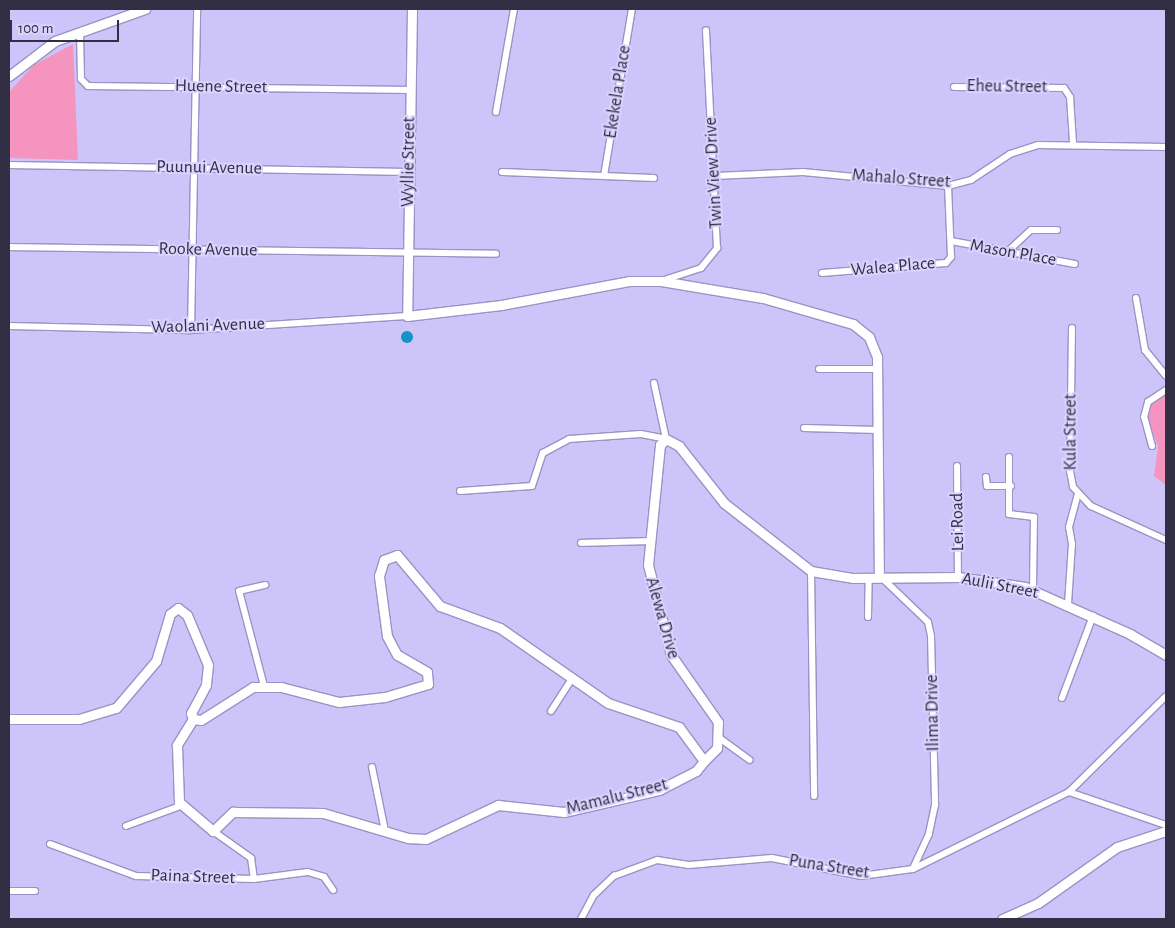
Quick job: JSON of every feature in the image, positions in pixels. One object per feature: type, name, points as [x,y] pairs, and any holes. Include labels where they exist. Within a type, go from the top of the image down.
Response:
[{"type":"street","points":[[9,76],[37,51],[80,32],[145,9]]},
{"type":"street","points":[[191,330],[197,9]]},
{"type":"street","name":"Wyllie Street","points":[[407,316],[412,9]]},
{"type":"street","points":[[496,112],[514,9]]},
{"type":"street","name":"Ekekela Place","points":[[604,176],[632,9]]},
{"type":"street","name":"Twin View Drive","points":[[661,281],[701,268],[714,256],[715,176],[706,30]]},
{"type":"street","name":"Huene Street","points":[[80,32],[81,79],[88,86],[411,90]]},
{"type":"street","name":"Eheu Street","points":[[954,87],[1064,88],[1070,97],[1073,142]]},
{"type":"street","name":"Mahalo Street","points":[[715,176],[803,172],[948,186],[971,180],[1010,154],[1038,144],[1073,142],[1166,147]]},
{"type":"street","name":"Puunui Avenue","points":[[9,165],[409,172]]},
{"type":"street","points":[[502,172],[654,178]]},
{"type":"street","name":"Walea Place","points":[[822,273],[936,265],[951,257],[948,186]]},
{"type":"street","points":[[1005,254],[1030,230],[1057,230]]},
{"type":"street","name":"Mason Place","points":[[951,241],[1005,254],[1075,264]]},
{"type":"street","name":"Rooke Avenue","points":[[9,247],[496,254]]},
{"type":"street","points":[[407,316],[501,305],[629,281],[661,281],[763,298],[853,324],[875,346],[878,369],[879,575],[869,578],[811,571],[724,504],[680,446],[666,439],[641,434],[568,439],[544,453],[532,486],[460,491]]},
{"type":"street","points":[[1136,298],[1145,350],[1166,376]]},
{"type":"street","name":"Waolani Avenue","points":[[9,326],[191,330],[407,316]]},
{"type":"street","name":"Kula Street","points":[[1072,328],[1070,471],[1078,494],[1091,506],[1166,540]]},
{"type":"street","points":[[819,369],[878,369]]},
{"type":"street","points":[[654,383],[666,439]]},
{"type":"street","points":[[1152,446],[1144,417],[1148,402],[1166,390]]},
{"type":"street","points":[[804,428],[878,430]]},
{"type":"street","name":"Alewa Drive","points":[[666,439],[660,445],[649,541],[650,584],[671,655],[713,711],[718,737]]},
{"type":"street","points":[[1009,457],[1009,514],[1034,517],[1033,589]]},
{"type":"street","name":"Lei Road","points":[[957,466],[958,577]]},
{"type":"street","points":[[986,477],[986,486],[1010,486]]},
{"type":"street","points":[[1068,604],[1072,544],[1069,527],[1078,494]]},
{"type":"street","points":[[581,543],[649,541]]},
{"type":"street","points":[[193,719],[201,720],[244,690],[264,686],[339,702],[385,697],[428,684],[427,672],[398,655],[387,636],[378,576],[384,560],[397,555],[440,606],[500,628],[608,703],[679,727],[704,761],[714,755],[718,737],[750,760]]},
{"type":"street","points":[[811,571],[814,796]]},
{"type":"street","name":"Aulii Street","points":[[879,575],[958,577],[1033,589],[1093,616],[1166,655]]},
{"type":"street","name":"Ilima Drive","points":[[879,575],[928,622],[932,636],[935,806],[929,834],[913,869]]},
{"type":"street","points":[[868,617],[869,578]]},
{"type":"street","points":[[264,686],[239,591],[265,585]]},
{"type":"street","points":[[9,719],[79,720],[116,708],[156,661],[170,614],[178,608],[187,615],[208,665],[206,685],[191,713],[193,719]]},
{"type":"street","points":[[1062,698],[1093,616]]},
{"type":"street","points":[[551,711],[572,679]]},
{"type":"street","name":"Puna Street","points":[[581,919],[594,895],[614,876],[657,860],[689,865],[772,858],[861,876],[913,869],[1069,792],[1166,696]]},
{"type":"street","points":[[180,806],[177,745],[193,719]]},
{"type":"street","name":"Mamalu Street","points":[[213,831],[234,812],[285,812],[331,814],[414,839],[432,838],[477,812],[505,805],[557,812],[578,810],[668,787],[696,771],[704,761]]},
{"type":"street","points":[[372,767],[385,831]]},
{"type":"street","points":[[1069,792],[1166,825]]},
{"type":"street","points":[[126,826],[180,806]]},
{"type":"street","points":[[180,806],[251,858],[254,879]]},
{"type":"street","points":[[1002,919],[1038,904],[1117,847],[1166,831]]},
{"type":"street","name":"Paina Street","points":[[50,844],[136,876],[254,879],[308,872],[324,877],[334,890]]},
{"type":"street","points":[[9,891],[35,891]]},
{"type":"shaded area","points":[[73,44],[78,160],[9,158],[9,92],[34,65]]},
{"type":"shaded area","points":[[1166,393],[1166,485],[1154,476],[1158,447],[1146,413],[1154,397]]},
{"type":"water","points":[[405,331],[409,331],[413,337],[409,343],[405,343],[401,339],[401,335]]}]
